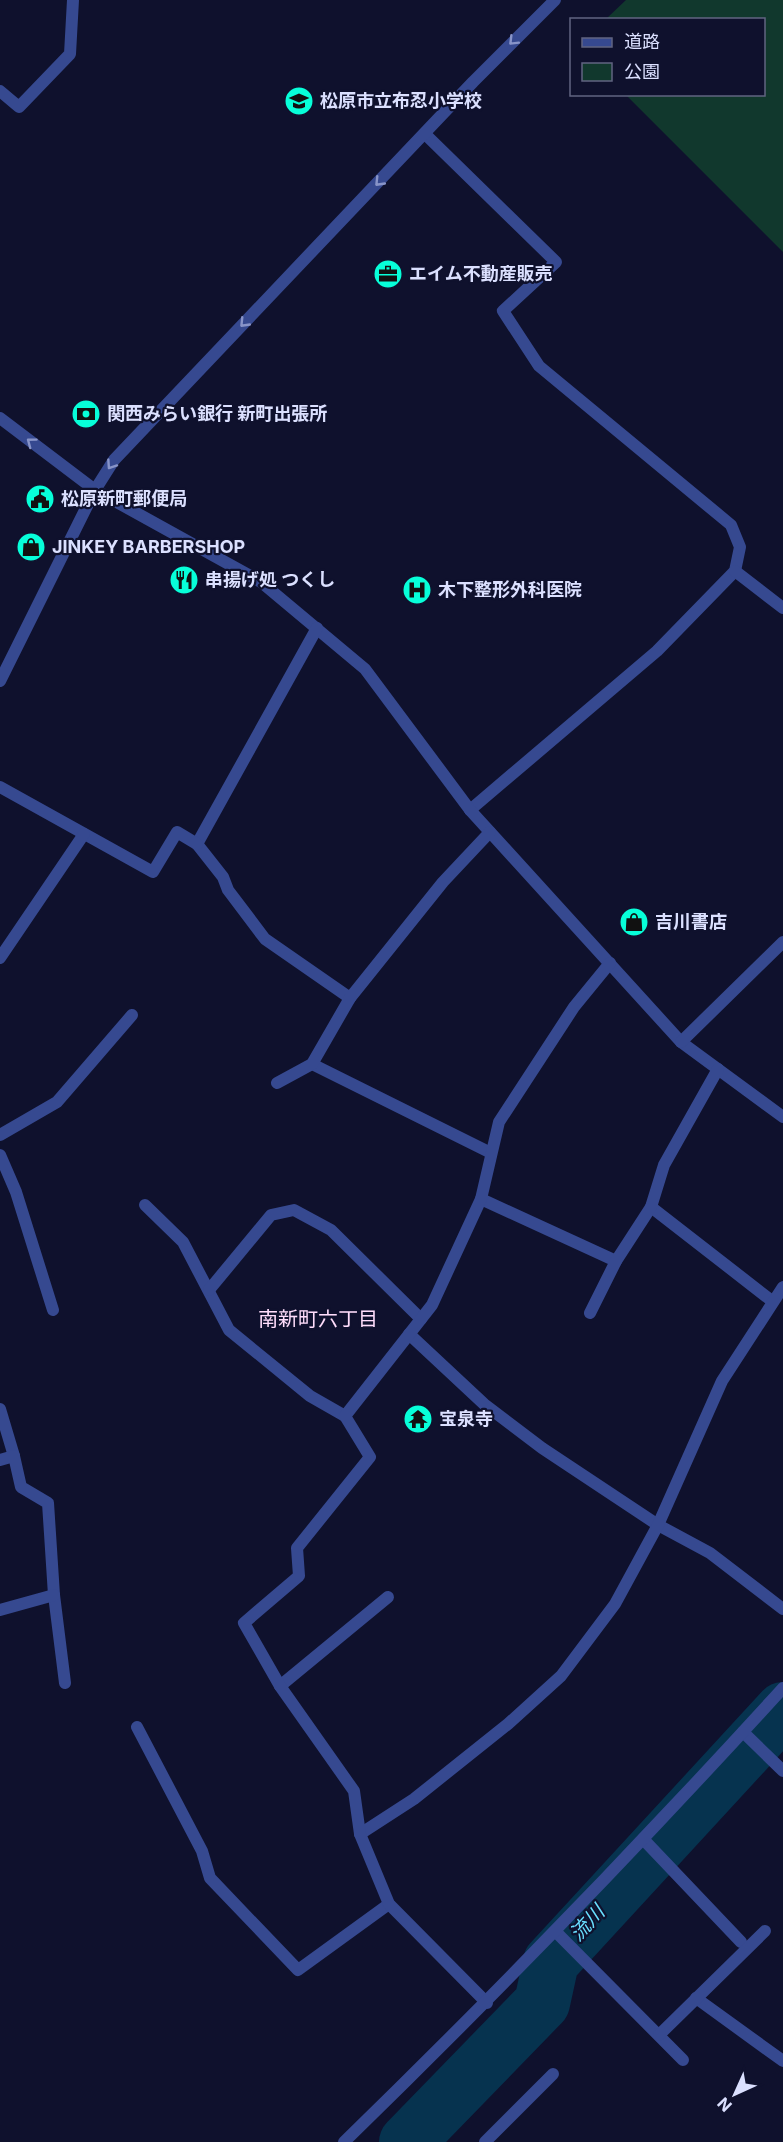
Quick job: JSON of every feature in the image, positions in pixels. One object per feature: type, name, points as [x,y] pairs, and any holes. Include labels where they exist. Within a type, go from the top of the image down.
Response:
[{"type":"street","points":[[0,91],[19,107],[70,54],[73,0]]},
{"type":"street","points":[[0,681],[94,490],[114,460],[555,0]]},
{"type":"street","points":[[425,134],[556,262],[503,311],[539,366],[731,525],[740,547],[735,571],[657,651],[470,810]]},
{"type":"street","points":[[0,418],[94,490],[261,582],[365,669],[470,810],[681,1042],[783,1117]]},
{"type":"street","points":[[735,571],[783,608]]},
{"type":"street","points":[[197,844],[317,628]]},
{"type":"street","points":[[0,787],[153,872],[177,832],[197,844],[223,877],[228,890],[265,939],[350,998]]},
{"type":"street","points":[[277,1083],[312,1064],[350,998],[443,882],[490,832]]},
{"type":"street","points":[[0,958],[84,834]]},
{"type":"street","points":[[681,1042],[783,942]]},
{"type":"street","points":[[345,1416],[432,1305],[481,1199],[499,1122],[574,1007],[610,963]]},
{"type":"street","points":[[0,1135],[57,1102],[132,1015]]},
{"type":"street","points":[[312,1064],[491,1153]]},
{"type":"street","points":[[590,1313],[616,1261],[651,1207],[664,1165],[718,1069]]},
{"type":"street","points":[[0,1155],[16,1192],[53,1310]]},
{"type":"street","points":[[481,1199],[616,1261]]},
{"type":"street","points":[[146,1206],[183,1242],[229,1330],[310,1396],[345,1416],[370,1457],[297,1548],[299,1576],[244,1623],[280,1686],[354,1791],[360,1834],[389,1904],[487,2003]]},
{"type":"street","points":[[651,1207],[772,1301]]},
{"type":"street","points":[[209,1290],[271,1215],[294,1210],[331,1230],[421,1319]]},
{"type":"street","points":[[360,1834],[414,1799],[508,1724],[561,1676],[615,1604],[658,1526],[722,1381],[783,1287]]},
{"type":"street","points":[[409,1334],[484,1404],[542,1448],[658,1526],[711,1553],[783,1609]]},
{"type":"street","points":[[0,1409],[21,1487],[48,1503],[54,1595],[65,1683]]},
{"type":"street","points":[[0,1460],[14,1456]]},
{"type":"street","points":[[0,1610],[54,1595]]},
{"type":"street","points":[[280,1686],[388,1597]]},
{"type":"street","points":[[344,2142],[557,1933],[745,1734],[783,1688]]},
{"type":"street","points":[[136,1727],[202,1851],[210,1878],[298,1970],[389,1904]]},
{"type":"street","points":[[745,1734],[783,1771]]},
{"type":"street","points":[[645,1841],[741,1942]]},
{"type":"street","points":[[659,2035],[765,1931]]},
{"type":"street","points":[[557,1933],[683,2060]]},
{"type":"street","points":[[696,1998],[783,2061]]},
{"type":"street","points":[[484,2142],[553,2074]]},
{"type":"green space","points":[[626,0],[783,0],[783,252],[627,96],[765,96],[765,18],[607,18]]},
{"type":"waterway","name":"流川","points":[[407,2142],[542,2003],[551,1962],[783,1710]]},
{"type":"place","name":"松原市立布忍小学校","points":[[299,101]]},
{"type":"place","name":"エイム不動産販売","points":[[388,274]]},
{"type":"place","name":"関西みらい銀行 新町出張所","points":[[86,414]]},
{"type":"place","name":"松原新町郵便局","points":[[40,499]]},
{"type":"place","name":"JINKEY BARBERSHOP","points":[[31,547]]},
{"type":"place","name":"串揚げ処 つくし","points":[[184,580]]},
{"type":"place","name":"木下整形外科医院","points":[[417,590]]},
{"type":"place","name":"吉川書店","points":[[634,922]]},
{"type":"place","name":"宝泉寺","points":[[418,1419]]},
{"type":"district","name":"南新町六丁目","points":[[318,1319]]}]
